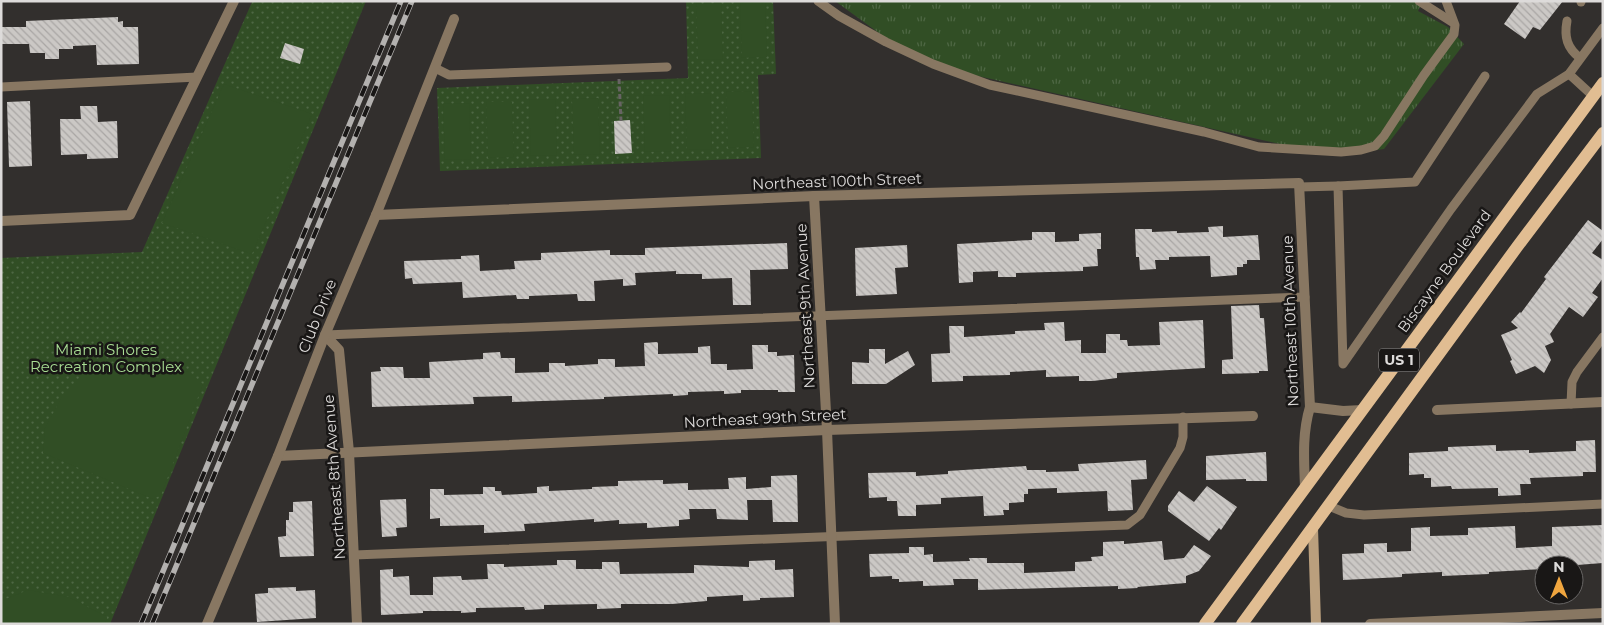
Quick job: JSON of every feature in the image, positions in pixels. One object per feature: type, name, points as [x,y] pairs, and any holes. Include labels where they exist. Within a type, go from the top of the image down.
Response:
[{"type":"main road","name":"Biscayne Boulevard","points":[[1206,624],[1362,410],[1598,99],[1603,83]]},
{"type":"main road","name":"US 1","points":[[1242,624],[1517,247],[1603,133]]},
{"type":"street","points":[[1,221],[130,215],[234,1]]},
{"type":"street","name":"Club Drive","points":[[207,624],[278,456],[325,335],[376,215],[454,19]]},
{"type":"street","name":"Northeast 100th Street","points":[[376,215],[814,196],[1299,185]]},
{"type":"street","name":"Northeast 10th Avenue","points":[[1299,185],[1310,407],[1305,425],[1303,444],[1305,488]]},
{"type":"street","name":"Northeast 9th Avenue","points":[[814,196],[827,430],[835,624]]},
{"type":"street","name":"Northeast 8th Avenue","points":[[325,335],[340,350],[349,452],[357,624]]},
{"type":"street","points":[[1437,410],[1603,402]]},
{"type":"street","points":[[1310,407],[1342,411],[1362,410]]},
{"type":"street","name":"Northeast 99th Street","points":[[278,456],[827,430],[1253,416]]},
{"type":"street","points":[[1313,528],[1316,624]]},
{"type":"street","points":[[1370,624],[1603,613]]},
{"type":"lane","points":[[818,1],[839,16],[886,42],[933,64],[990,85],[1023,94],[1204,132],[1259,147],[1341,152],[1362,150],[1375,146],[1384,136],[1424,75],[1452,38],[1455,29],[1446,1]]},
{"type":"lane","points":[[1419,1],[1452,22]]},
{"type":"lane","points":[[1567,21],[1565,32],[1567,44],[1574,54],[1580,58]]},
{"type":"lane","points":[[1338,186],[1343,364],[1451,210],[1537,94],[1569,74],[1603,28]]},
{"type":"lane","points":[[435,68],[449,75],[668,67]]},
{"type":"lane","points":[[1569,74],[1598,99]]},
{"type":"lane","points":[[1299,185],[1338,186],[1415,182],[1485,76]]},
{"type":"lane","points":[[1,86],[197,77]]},
{"type":"lane","points":[[325,335],[1305,297]]},
{"type":"lane","points":[[1571,404],[1572,382],[1577,372],[1603,337]]},
{"type":"lane","points":[[354,555],[1127,525],[1140,515],[1180,448],[1183,437],[1183,417]]},
{"type":"lane","points":[[1329,506],[1346,513],[1364,515],[1603,504]]},
{"type":"path","points":[[619,69],[621,121]]},
{"type":"green space","name":"Miami Shores Recreation Complex","points":[[366,1],[110,624],[1,624],[1,258],[142,252],[252,2]]},
{"type":"green space","points":[[686,1],[773,1],[776,74],[758,75],[761,158],[440,171],[437,88],[688,78]]},
{"type":"green space","points":[[765,1],[767,57],[742,58],[740,2]]},
{"type":"green space","points":[[835,1],[1423,1],[1418,11],[1448,27],[1464,44],[1384,149],[1333,156],[920,63]]},
{"type":"green space","points":[[721,3],[723,59],[698,60],[696,4]]},
{"type":"green space","points":[[224,84],[312,114],[252,254],[162,223]]},
{"type":"green space","points":[[752,91],[754,147],[728,148],[726,92]]},
{"type":"green space","points":[[710,93],[712,149],[687,150],[685,94]]},
{"type":"green space","points":[[669,95],[671,151],[645,152],[643,96]]},
{"type":"green space","points":[[598,98],[600,154],[574,155],[572,99]]},
{"type":"green space","points":[[555,99],[557,155],[531,156],[529,100]]},
{"type":"green space","points":[[486,102],[512,102],[514,157],[488,158]]},
{"type":"green space","points":[[469,103],[471,159],[445,160],[443,104]]},
{"type":"green space","points":[[133,357],[172,359],[203,384],[161,495],[153,499],[43,453],[45,428],[62,397],[91,370]]},
{"type":"green space","points":[[28,590],[69,597],[107,617],[105,624],[1,624],[1,601]]},
{"type":"building","points":[[1520,1],[1563,1],[1540,30],[1533,27],[1525,39],[1504,24]]},
{"type":"building","points":[[118,17],[118,22],[123,21],[123,27],[138,27],[139,64],[97,65],[96,45],[73,46],[73,49],[59,49],[59,59],[45,59],[45,53],[30,53],[29,44],[1,44],[1,27],[26,27],[26,21]]},
{"type":"building","points":[[285,43],[304,49],[300,64],[280,58]]},
{"type":"building","points":[[30,101],[32,166],[9,167],[7,102]]},
{"type":"building","points":[[80,106],[97,106],[98,122],[117,121],[118,158],[87,159],[87,154],[61,155],[60,119],[81,119]]},
{"type":"building","points":[[630,120],[632,153],[615,154],[614,121]]},
{"type":"building","points":[[1588,220],[1603,231],[1603,239],[1592,253],[1603,260],[1603,278],[1592,293],[1598,297],[1583,317],[1569,307],[1550,334],[1554,342],[1545,346],[1551,360],[1544,373],[1535,366],[1516,374],[1501,335],[1518,328],[1511,322],[1521,313],[1546,279],[1544,277]]},
{"type":"building","points":[[1223,226],[1223,237],[1258,235],[1260,260],[1247,260],[1247,264],[1243,264],[1243,267],[1237,267],[1237,275],[1211,277],[1210,256],[1169,257],[1169,260],[1155,260],[1156,269],[1140,270],[1139,257],[1136,257],[1135,229],[1152,229],[1152,232],[1209,232],[1208,227]]},
{"type":"building","points":[[1032,232],[1055,232],[1055,242],[1079,241],[1079,234],[1101,233],[1101,249],[1097,249],[1098,266],[1083,267],[1083,271],[1016,273],[1016,277],[998,277],[998,271],[973,272],[973,282],[959,283],[957,244],[1032,240]]},
{"type":"building","points":[[787,243],[788,269],[750,270],[751,305],[733,305],[732,278],[702,279],[702,274],[676,274],[676,271],[635,273],[636,285],[623,286],[623,279],[594,281],[595,301],[578,301],[577,294],[529,296],[529,299],[517,299],[516,295],[463,298],[462,282],[413,284],[412,278],[405,279],[404,261],[461,259],[461,256],[479,255],[480,271],[515,269],[514,261],[541,260],[541,253],[610,250],[610,255],[645,255],[645,248]]},
{"type":"building","points":[[907,245],[908,267],[895,268],[897,294],[856,296],[855,248]]},
{"type":"building","points":[[1259,305],[1260,318],[1264,318],[1268,371],[1222,374],[1222,360],[1233,359],[1231,306]]},
{"type":"building","points":[[1203,320],[1205,368],[1117,373],[1117,378],[1093,381],[1079,381],[1079,376],[1046,377],[1046,370],[1010,372],[1010,375],[963,376],[963,381],[932,382],[931,354],[950,353],[949,326],[964,326],[964,337],[1015,334],[1015,331],[1045,330],[1044,323],[1064,322],[1065,341],[1081,340],[1081,353],[1106,353],[1106,334],[1120,334],[1120,340],[1127,340],[1128,346],[1160,345],[1159,322]]},
{"type":"building","points":[[657,342],[658,354],[698,353],[698,347],[710,346],[711,364],[727,364],[727,370],[753,369],[752,345],[768,345],[768,352],[777,352],[777,356],[794,355],[795,392],[741,390],[741,393],[724,394],[724,391],[688,392],[688,395],[673,396],[673,394],[604,397],[604,399],[512,402],[512,396],[473,397],[474,404],[372,407],[371,372],[381,371],[380,367],[403,367],[404,378],[430,378],[429,362],[483,359],[483,353],[500,352],[501,358],[515,358],[515,373],[549,372],[549,363],[565,363],[565,366],[598,364],[598,359],[615,359],[615,367],[645,366],[644,343]]},
{"type":"building","points":[[869,349],[885,349],[885,364],[908,351],[915,365],[886,384],[852,384],[852,362],[869,363]]},
{"type":"building","points":[[1595,440],[1596,472],[1583,472],[1583,476],[1530,478],[1531,484],[1520,484],[1521,495],[1498,496],[1498,488],[1452,489],[1451,486],[1431,487],[1431,478],[1424,478],[1424,474],[1409,475],[1409,453],[1448,451],[1448,447],[1496,445],[1496,451],[1529,450],[1529,453],[1576,451],[1576,441]]},
{"type":"building","points":[[1266,452],[1267,481],[1246,481],[1246,479],[1206,480],[1206,456]]},
{"type":"building","points":[[1146,460],[1147,479],[1131,480],[1133,510],[1108,511],[1107,491],[1057,493],[1057,488],[1028,489],[1028,494],[1024,494],[1024,502],[1009,503],[1009,510],[1003,510],[1004,515],[984,516],[983,496],[941,498],[941,504],[916,505],[916,516],[898,516],[897,501],[887,501],[887,497],[869,498],[868,473],[916,472],[916,476],[948,474],[948,471],[1026,466],[1027,470],[1046,470],[1046,472],[1079,471],[1078,464]]},
{"type":"building","points":[[797,475],[798,522],[773,522],[772,500],[747,500],[748,520],[717,519],[716,509],[689,509],[690,519],[679,520],[679,526],[647,528],[647,523],[619,524],[619,520],[594,522],[594,519],[524,524],[525,531],[484,533],[484,525],[440,526],[440,518],[430,519],[430,489],[444,489],[444,495],[483,494],[483,487],[495,487],[495,491],[501,491],[502,495],[537,493],[537,487],[549,486],[549,491],[592,489],[592,487],[618,486],[618,481],[663,480],[663,484],[688,483],[688,490],[729,489],[728,478],[746,477],[746,489],[771,487],[771,476]]},
{"type":"building","points":[[1207,486],[1237,507],[1221,530],[1219,528],[1209,541],[1168,511],[1168,506],[1179,491],[1194,502]]},
{"type":"building","points":[[406,499],[407,527],[396,528],[397,536],[382,537],[380,500]]},
{"type":"building","points":[[312,501],[314,556],[280,557],[278,537],[286,536],[286,520],[289,520],[289,512],[293,512],[293,502]]},
{"type":"building","points":[[1603,525],[1603,563],[1584,564],[1584,555],[1534,555],[1534,570],[1442,576],[1442,572],[1402,574],[1402,577],[1343,580],[1342,554],[1364,553],[1364,544],[1387,543],[1387,552],[1411,551],[1411,528],[1430,527],[1430,536],[1468,535],[1468,528],[1515,526],[1516,548],[1552,546],[1552,527]]},
{"type":"building","points":[[1124,541],[1124,544],[1162,541],[1164,560],[1184,558],[1194,545],[1211,556],[1199,571],[1186,576],[1186,583],[1138,588],[1118,589],[1118,586],[978,590],[978,579],[953,579],[954,585],[923,586],[923,581],[899,582],[899,579],[892,579],[892,576],[870,577],[869,554],[909,553],[909,547],[924,547],[924,555],[933,554],[933,562],[970,561],[969,558],[987,558],[987,563],[1024,563],[1024,573],[1075,571],[1075,562],[1092,561],[1091,557],[1103,556],[1103,542]]},
{"type":"building","points":[[557,560],[576,560],[576,569],[602,569],[602,562],[619,562],[620,574],[694,573],[694,565],[749,567],[749,561],[775,560],[775,570],[793,569],[794,597],[760,598],[760,600],[743,601],[743,595],[707,597],[707,601],[672,604],[621,604],[621,608],[597,609],[597,604],[544,605],[544,609],[525,610],[524,607],[476,608],[476,612],[423,611],[423,613],[381,615],[380,570],[393,569],[393,577],[409,576],[410,595],[433,595],[433,577],[461,576],[462,580],[488,579],[487,564],[504,564],[504,567],[557,565]]},
{"type":"building","points":[[296,587],[296,591],[315,590],[316,618],[257,622],[255,594],[268,593],[268,588]]},
{"type":"railway","points":[[141,624],[401,1]]},
{"type":"railway","points":[[152,624],[412,1]]}]
